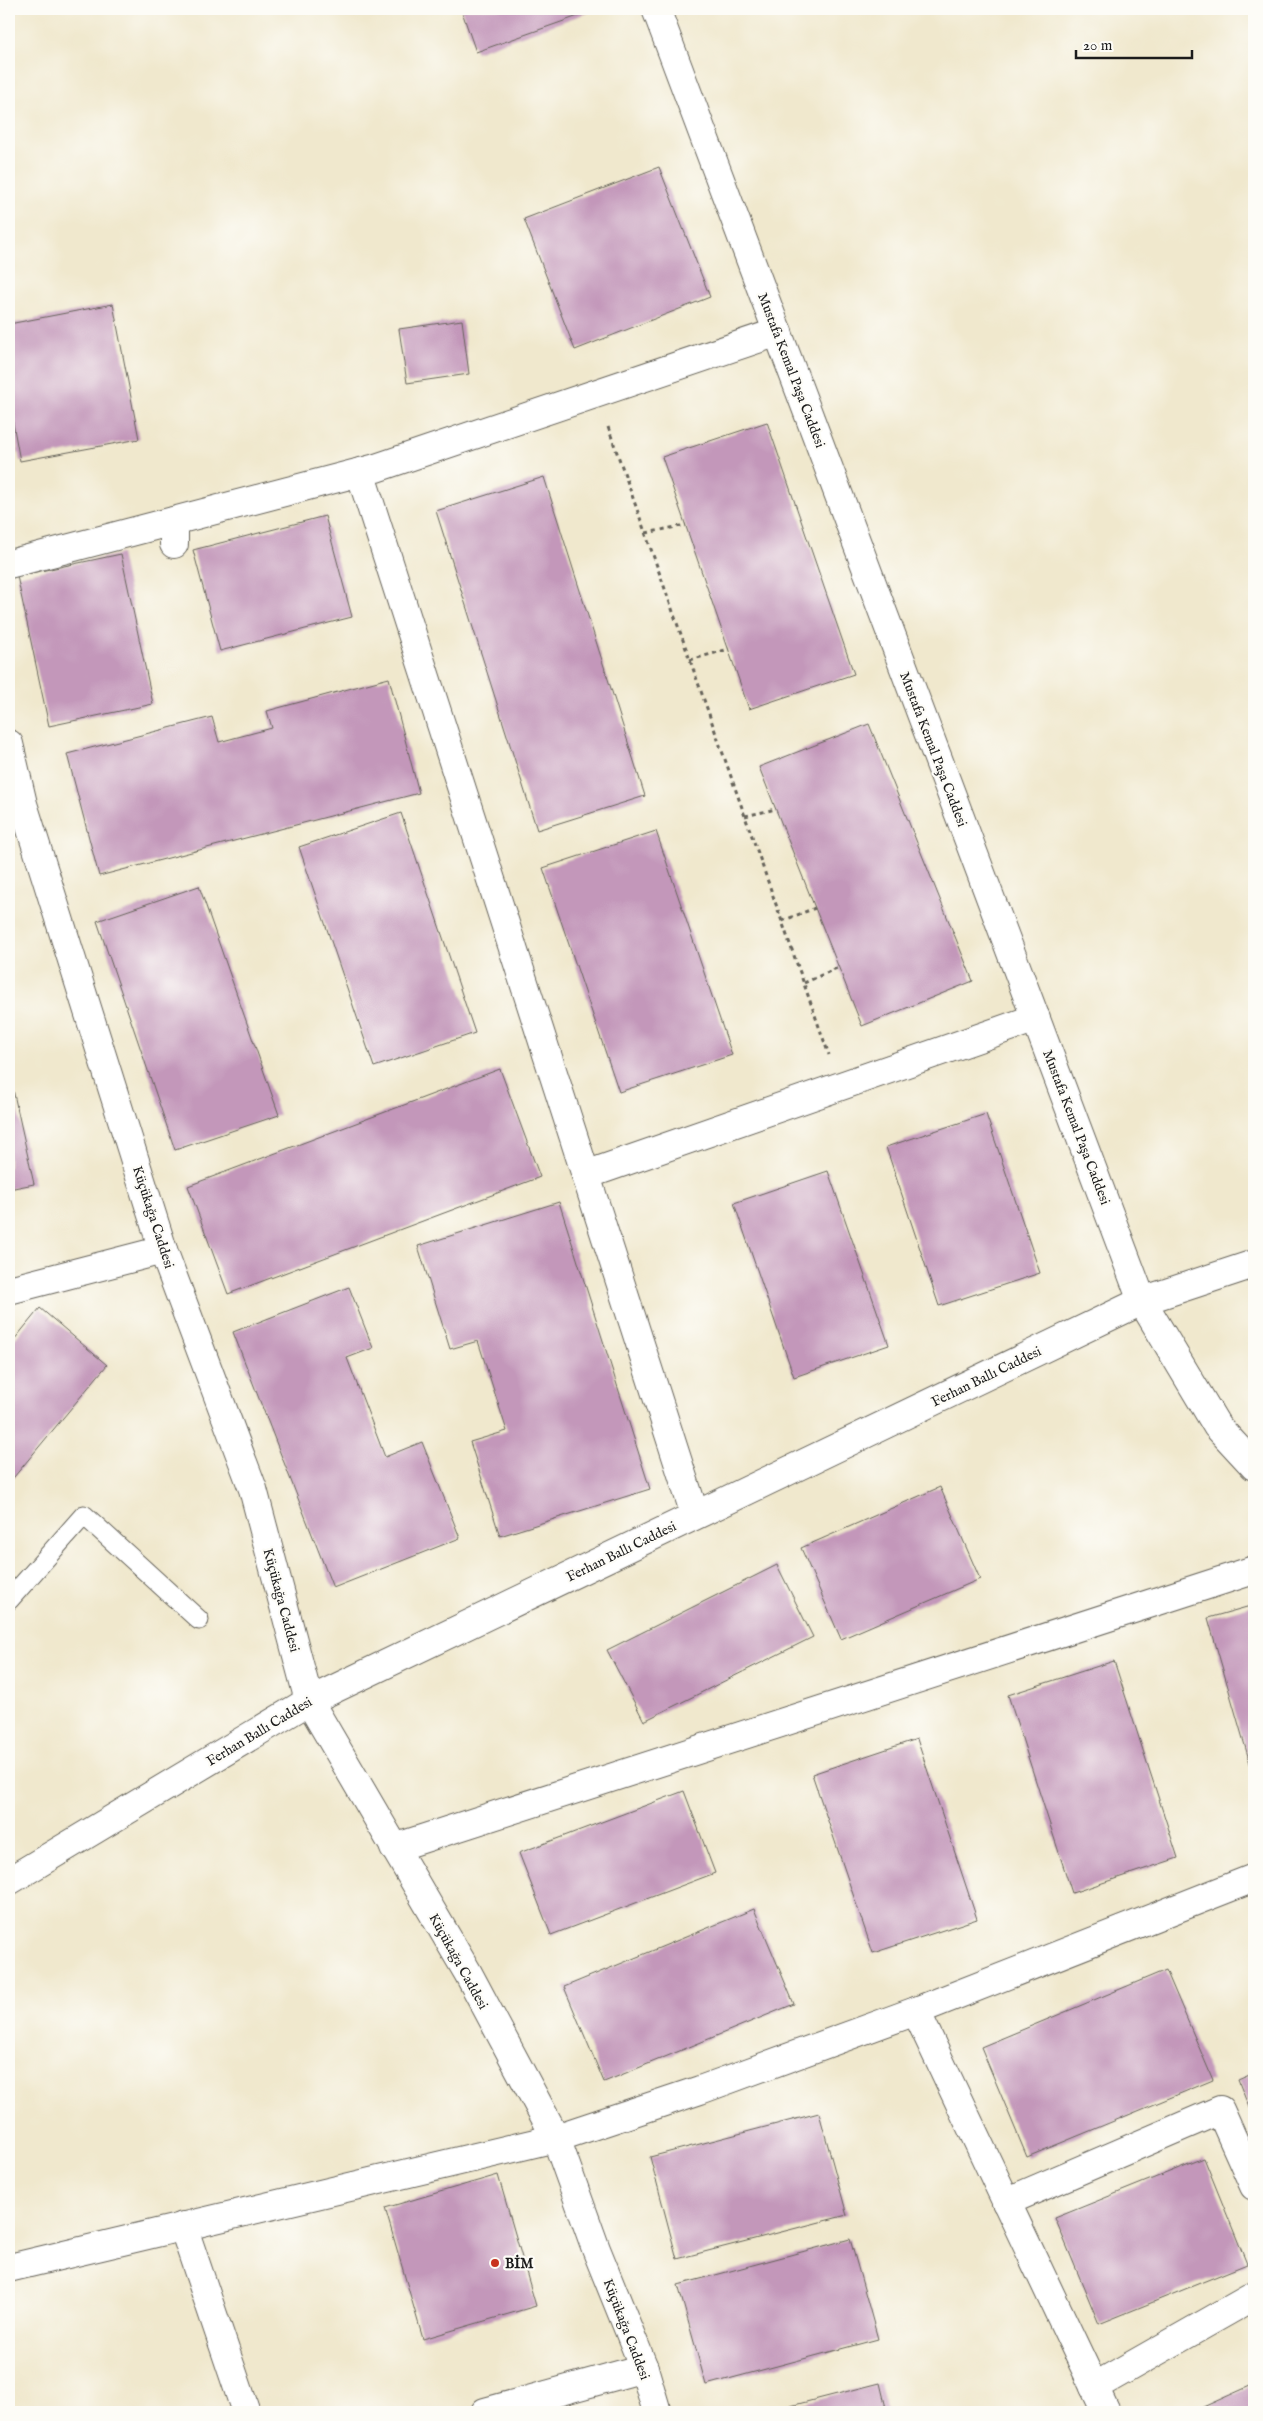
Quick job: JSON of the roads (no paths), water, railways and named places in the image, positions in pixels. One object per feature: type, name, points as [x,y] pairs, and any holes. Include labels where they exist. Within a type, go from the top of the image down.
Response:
[{"type":"street","name":"Mustafa Kemal Paşa Caddesi","points":[[656,9],[1142,1301],[1218,1426],[1254,1466]]},
{"type":"street","points":[[9,564],[174,532],[360,472],[778,332]]},
{"type":"street","points":[[360,472],[695,1516]]},
{"type":"street","name":"Küçükağa Caddesi","points":[[9,744],[18,821],[163,1250],[253,1489],[309,1701],[468,1973],[556,2138],[596,2249],[644,2368],[657,2412]]},
{"type":"street","points":[[586,1175],[1036,1018]]},
{"type":"street","points":[[9,1290],[163,1250]]},
{"type":"street","name":"Ferhan Ballı Caddesi","points":[[9,1880],[309,1701],[1142,1301],[1254,1264]]},
{"type":"street","points":[[394,1848],[1254,1570]]},
{"type":"street","points":[[9,2268],[556,2138],[700,2090],[916,2011],[1254,1878]]},
{"type":"street","points":[[916,2011],[1106,2412]]},
{"type":"street","points":[[1006,2202],[1220,2110],[1254,2186]]},
{"type":"street","points":[[183,2226],[246,2412]]},
{"type":"street","points":[[1094,2387],[1254,2296]]},
{"type":"street","points":[[485,2412],[644,2368]]},
{"type":"lane","points":[[9,1600],[84,1515],[199,1620]]},
{"type":"place","name":"BİM","points":[[495,2263]]}]
